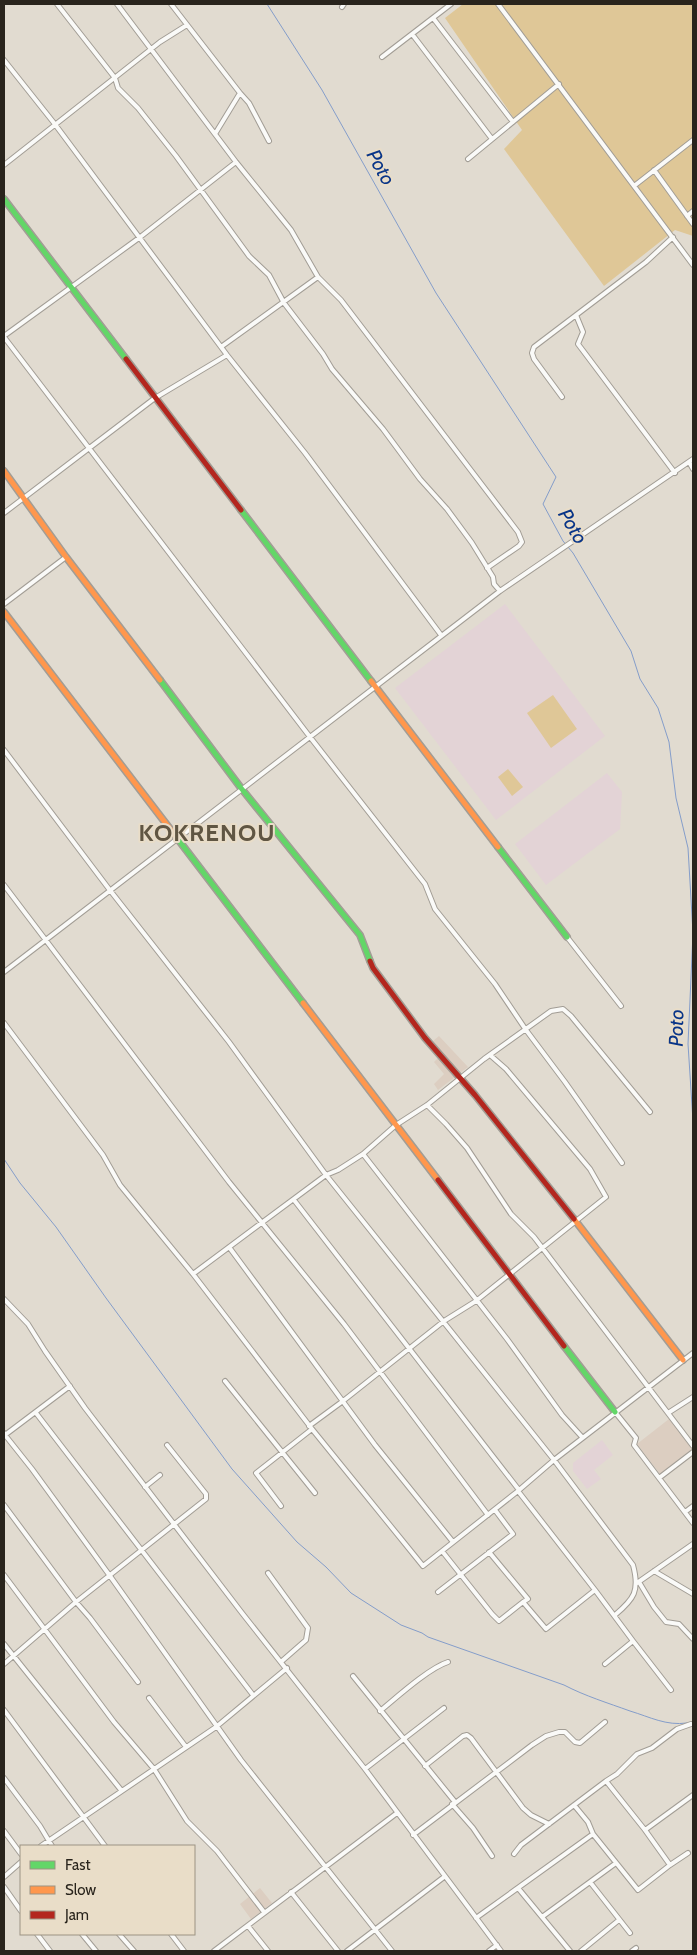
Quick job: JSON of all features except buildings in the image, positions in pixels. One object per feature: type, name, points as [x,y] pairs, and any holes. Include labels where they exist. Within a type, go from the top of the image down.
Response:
[{"type":"street","points":[[57,4],[115,78],[118,88],[142,114],[249,256],[269,275],[284,303],[323,354],[332,369],[383,429],[420,479],[447,509],[487,568],[500,591]]},
{"type":"street","points":[[117,4],[236,162],[291,230],[318,277],[341,300],[518,532],[522,542],[519,546],[487,568]]},
{"type":"street","points":[[171,4],[249,103],[269,141]]},
{"type":"street","points":[[382,57],[451,4]]},
{"type":"street","points":[[498,4],[693,265]]},
{"type":"street","points":[[433,18],[513,122]]},
{"type":"street","points":[[4,165],[150,49],[187,25]]},
{"type":"street","points":[[412,34],[492,139]]},
{"type":"street","points":[[4,60],[227,355],[305,453],[441,635]]},
{"type":"street","points":[[468,159],[559,84]]},
{"type":"street","points":[[215,134],[240,92]]},
{"type":"street","points":[[634,186],[693,140]]},
{"type":"street","points":[[236,162],[139,238],[4,336],[310,737],[425,884],[435,909],[495,984],[622,1163]]},
{"type":"street","points":[[654,170],[693,224]]},
{"type":"street","points":[[4,199],[621,1006]]},
{"type":"street","points":[[687,216],[693,211]]},
{"type":"street","points":[[562,397],[534,359],[532,353],[534,348],[646,262],[673,237]]},
{"type":"street","points":[[221,347],[318,277]]},
{"type":"street","points":[[576,315],[583,332],[578,344],[675,473]]},
{"type":"street","points":[[4,513],[155,398],[227,355]]},
{"type":"street","points":[[4,972],[109,889],[500,591],[693,459]]},
{"type":"street","points":[[689,462],[693,469]]},
{"type":"street","points":[[4,471],[66,557],[241,788],[360,935],[373,968],[425,1038],[475,1095],[683,1360]]},
{"type":"street","points":[[4,604],[66,557]]},
{"type":"street","points":[[4,612],[508,1274],[636,1438],[634,1446],[693,1523]]},
{"type":"street","points":[[4,750],[109,889],[229,1042],[326,1175],[554,1460],[633,1565],[637,1583],[649,1601],[666,1622],[679,1624],[693,1638]]},
{"type":"street","points":[[4,885],[229,1182],[263,1222],[380,1372],[488,1515]]},
{"type":"street","points":[[193,1274],[326,1175],[338,1170],[363,1154],[396,1125],[427,1105],[490,1055],[551,1011],[563,1009],[567,1012],[650,1112]]},
{"type":"street","points":[[4,1022],[103,1155],[120,1185],[193,1274],[310,1427],[423,1566],[495,1510],[582,1437],[693,1353]]},
{"type":"street","points":[[281,1506],[256,1473],[408,1348],[444,1321],[476,1301],[606,1196],[590,1169],[506,1070],[490,1055]]},
{"type":"street","points":[[427,1105],[467,1148],[511,1214],[542,1247],[693,1446]]},
{"type":"street","points":[[363,1154],[507,1339],[562,1415],[582,1437]]},
{"type":"street","points":[[294,1200],[671,1690]]},
{"type":"street","points":[[229,1247],[375,1445],[453,1542]]},
{"type":"street","points":[[4,1298],[28,1324],[45,1352],[145,1487],[242,1613],[282,1661],[501,1951]]},
{"type":"street","points":[[225,1381],[315,1493]]},
{"type":"street","points":[[70,1386],[36,1414],[4,1434],[38,1476],[216,1727],[300,1833],[374,1931],[392,1951]]},
{"type":"street","points":[[668,1413],[693,1397]]},
{"type":"street","points":[[36,1414],[253,1695]]},
{"type":"street","points":[[4,1664],[76,1602],[206,1499],[206,1494],[167,1445]]},
{"type":"street","points":[[659,1478],[693,1452]]},
{"type":"street","points":[[145,1487],[160,1475]]},
{"type":"street","points":[[4,1505],[138,1682]]},
{"type":"street","points":[[685,1512],[693,1506]]},
{"type":"street","points":[[438,1592],[513,1534],[495,1510]]},
{"type":"street","points":[[615,1615],[632,1600],[637,1583],[693,1544]]},
{"type":"street","points":[[442,1551],[499,1621],[528,1599],[489,1552]]},
{"type":"street","points":[[654,1571],[693,1594]]},
{"type":"street","points":[[268,1573],[308,1628],[306,1640],[282,1661]]},
{"type":"street","points":[[4,1575],[114,1722],[154,1769],[187,1821],[217,1851],[264,1912]]},
{"type":"street","points":[[523,1602],[546,1630],[595,1590]]},
{"type":"street","points":[[605,1664],[633,1641]]},
{"type":"street","points":[[4,1644],[121,1790]]},
{"type":"street","points":[[380,1711],[415,1683],[442,1664],[448,1662]]},
{"type":"street","points":[[42,1845],[216,1727],[287,1668]]},
{"type":"street","points":[[353,1676],[454,1803],[492,1856]]},
{"type":"street","points":[[149,1698],[186,1747]]},
{"type":"street","points":[[365,1770],[444,1708]]},
{"type":"street","points":[[4,1710],[104,1845]]},
{"type":"street","points":[[413,1835],[546,1736],[565,1732],[575,1742],[580,1743],[605,1722]]},
{"type":"street","points":[[514,1854],[521,1845],[617,1774],[637,1754],[652,1748],[677,1729],[691,1724]]},
{"type":"street","points":[[425,1766],[463,1736],[467,1735],[523,1808],[531,1815],[549,1824]]},
{"type":"street","points":[[4,1778],[40,1826],[51,1845]]},
{"type":"street","points":[[606,1781],[670,1865]]},
{"type":"street","points":[[645,1830],[693,1795]]},
{"type":"street","points":[[574,1805],[588,1822],[593,1834],[638,1890],[688,1853]]},
{"type":"street","points":[[214,1951],[397,1813]]},
{"type":"street","points":[[4,1831],[20,1853]]},
{"type":"street","points":[[476,1918],[593,1834]]},
{"type":"street","points":[[4,1877],[20,1863]]},
{"type":"street","points":[[542,1917],[616,1863]]},
{"type":"street","points":[[347,1951],[444,1877]]},
{"type":"street","points":[[590,1882],[630,1933]]},
{"type":"street","points":[[4,1887],[20,1911]]},
{"type":"street","points":[[518,1888],[570,1951]]},
{"type":"street","points":[[291,1892],[338,1951]]},
{"type":"street","points":[[581,1951],[619,1920]]},
{"type":"street","points":[[248,1926],[268,1951]]},
{"type":"street","points":[[38,1935],[50,1951]]},
{"type":"street","points":[[83,1935],[96,1951]]},
{"type":"street","points":[[120,1935],[134,1951]]},
{"type":"street","points":[[171,1935],[184,1951]]},
{"type":"street","points":[[489,1951],[497,1945]]},
{"type":"shaded area","points":[[463,4],[693,4],[693,236],[675,230],[604,286],[504,149],[522,130],[445,18]]},
{"type":"shaded area","points":[[505,604],[605,736],[496,820],[395,688]]},
{"type":"shaded area","points":[[553,695],[577,729],[551,748],[527,713]]},
{"type":"shaded area","points":[[508,769],[523,787],[512,796],[498,777]]},
{"type":"shaded area","points":[[607,773],[622,792],[620,829],[546,885],[515,844]]},
{"type":"shaded area","points":[[439,1036],[468,1067],[438,1090],[434,1084],[444,1074],[434,1062],[442,1054],[433,1041]]},
{"type":"shaded area","points":[[669,1419],[692,1449],[660,1474],[637,1444]]},
{"type":"shaded area","points":[[602,1440],[613,1455],[594,1470],[601,1479],[587,1489],[573,1471],[573,1463]]},
{"type":"shaded area","points":[[260,1888],[272,1903],[251,1919],[240,1904]]},
{"type":"waterway","name":"Poto","points":[[267,4],[322,90],[436,293],[556,477],[543,504],[563,541],[573,553],[631,651],[640,679],[658,708],[669,742],[676,798],[688,848],[693,933],[688,1044],[693,1121]]},
{"type":"waterway","points":[[4,1159],[20,1183],[56,1227],[232,1469],[297,1542],[326,1567],[351,1593],[401,1625],[428,1637],[651,1718],[679,1724],[687,1723]]},
{"type":"traffic: fast","points":[[4,199],[126,359]]},
{"type":"traffic: fast","points":[[241,510],[371,681]]},
{"type":"traffic: fast","points":[[160,680],[241,788],[360,935],[370,961]]},
{"type":"traffic: fast","points":[[177,838],[303,1003]]},
{"type":"traffic: fast","points":[[498,847],[567,937]]},
{"type":"traffic: fast","points":[[564,1346],[615,1412]]},
{"type":"traffic: slow","points":[[4,471],[66,557],[160,680]]},
{"type":"traffic: slow","points":[[4,612],[177,838]]},
{"type":"traffic: slow","points":[[371,681],[498,847]]},
{"type":"traffic: slow","points":[[303,1003],[438,1180]]},
{"type":"traffic: slow","points":[[574,1219],[683,1360]]},
{"type":"traffic: jam","points":[[126,359],[241,510]]},
{"type":"traffic: jam","points":[[370,961],[373,968],[425,1038],[475,1095],[574,1219]]},
{"type":"traffic: jam","points":[[438,1180],[564,1346]]},
{"type":"district","name":"KOKRENOU","points":[[207,832]]}]
